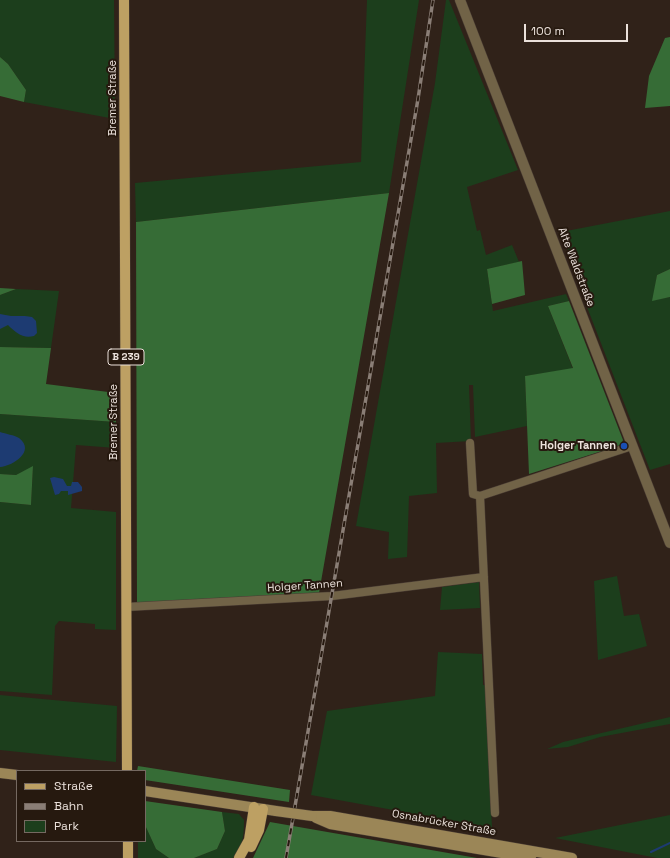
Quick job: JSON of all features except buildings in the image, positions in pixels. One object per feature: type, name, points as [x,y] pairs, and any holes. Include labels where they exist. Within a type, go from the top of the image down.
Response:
[{"type":"main road","name":"Bremer Straße","points":[[124,0],[127,770]]},
{"type":"main road","points":[[0,772],[16,775]]},
{"type":"main road","name":"Osnabrücker Straße","points":[[147,791],[312,816],[337,817],[572,858]]},
{"type":"main road","points":[[239,858],[248,840],[259,808]]},
{"type":"main road","points":[[245,858],[259,830],[259,808]]},
{"type":"main road","name":"Osnabrücker Straße","points":[[312,816],[330,824],[531,858]]},
{"type":"main road","points":[[128,842],[128,858]]},
{"type":"street","name":"Alte Waldstraße","points":[[460,0],[670,543]]},
{"type":"street","points":[[470,443],[473,494],[480,496],[632,446]]},
{"type":"street","points":[[480,496],[496,813]]},
{"type":"street","name":"Holger Tannen","points":[[126,607],[332,596],[484,577]]},
{"type":"green space","points":[[0,0],[114,0],[115,119],[24,102],[26,90],[8,64],[0,57]]},
{"type":"green space","points":[[367,0],[419,0],[389,193],[136,222],[135,183],[361,162]]},
{"type":"green space","points":[[446,0],[449,0],[518,170],[467,187],[477,231],[480,230],[486,255],[512,245],[519,262],[487,269],[493,311],[566,294],[569,301],[548,306],[573,369],[525,376],[527,426],[475,437],[473,385],[469,385],[471,441],[436,443],[437,493],[409,496],[407,557],[388,559],[389,532],[356,526],[435,83]]},
{"type":"green space","points":[[670,37],[670,106],[645,108],[649,76],[665,38]]},
{"type":"green space","points":[[0,57],[8,64],[26,90],[24,102],[0,96]]},
{"type":"green space","points":[[389,193],[319,593],[137,603],[136,222]]},
{"type":"green space","points":[[670,211],[670,269],[657,275],[653,300],[670,297],[670,464],[650,470],[587,307],[588,303],[561,232]]},
{"type":"green space","points":[[522,261],[525,295],[492,304],[487,269]]},
{"type":"green space","points":[[670,269],[670,297],[652,301],[657,275]]},
{"type":"green space","points":[[0,288],[16,289],[0,295]]},
{"type":"green space","points":[[16,289],[59,291],[51,348],[0,347],[0,295]]},
{"type":"green space","points":[[569,301],[623,440],[621,445],[529,474],[525,376],[573,368],[548,306]]},
{"type":"green space","points":[[0,347],[51,348],[46,384],[116,393],[116,422],[0,414]]},
{"type":"green space","points":[[0,414],[116,422],[116,448],[76,445],[71,508],[116,512],[116,630],[95,629],[95,624],[59,621],[55,626],[52,695],[0,691],[0,502],[31,505],[33,467],[16,475],[0,474]]},
{"type":"green space","points":[[33,466],[31,505],[0,502],[0,474],[16,475]]},
{"type":"green space","points":[[617,576],[624,616],[639,614],[647,646],[598,660],[594,581]]},
{"type":"green space","points":[[479,582],[480,608],[440,610],[442,587]]},
{"type":"green space","points":[[438,652],[482,654],[483,685],[485,685],[492,828],[311,795],[327,711],[435,696]]},
{"type":"green space","points":[[0,695],[117,706],[116,762],[0,750]]},
{"type":"green space","points":[[670,717],[670,724],[600,737],[568,747],[547,749],[563,742]]},
{"type":"green space","points":[[138,766],[290,790],[289,802],[146,780],[146,770],[137,770]]},
{"type":"green space","points":[[146,801],[222,812],[225,831],[217,849],[194,858],[169,858],[156,849],[146,827]]},
{"type":"green space","points":[[222,812],[239,814],[244,820],[244,831],[239,850],[233,858],[194,858],[217,849],[225,831]]},
{"type":"green space","points":[[670,815],[670,858],[657,858],[555,838]]},
{"type":"green space","points":[[270,822],[477,858],[253,858]]},
{"type":"green space","points":[[146,827],[156,849],[169,858],[138,858],[138,842],[146,842]]},
{"type":"water","points":[[0,314],[32,317],[36,321],[37,333],[34,336],[26,337],[17,333],[8,325],[0,329]]},
{"type":"water","points":[[0,432],[19,438],[24,443],[25,448],[24,453],[16,461],[0,467]]},
{"type":"water","points":[[54,477],[63,479],[67,486],[71,486],[72,482],[78,482],[82,487],[82,491],[68,495],[68,491],[61,491],[59,494],[55,495],[50,478]]},
{"type":"waterway","points":[[651,852],[670,843]]},
{"type":"railway","points":[[286,858],[418,99],[433,0]]},
{"type":"place","name":"Holger Tannen","points":[[624,446]]}]
